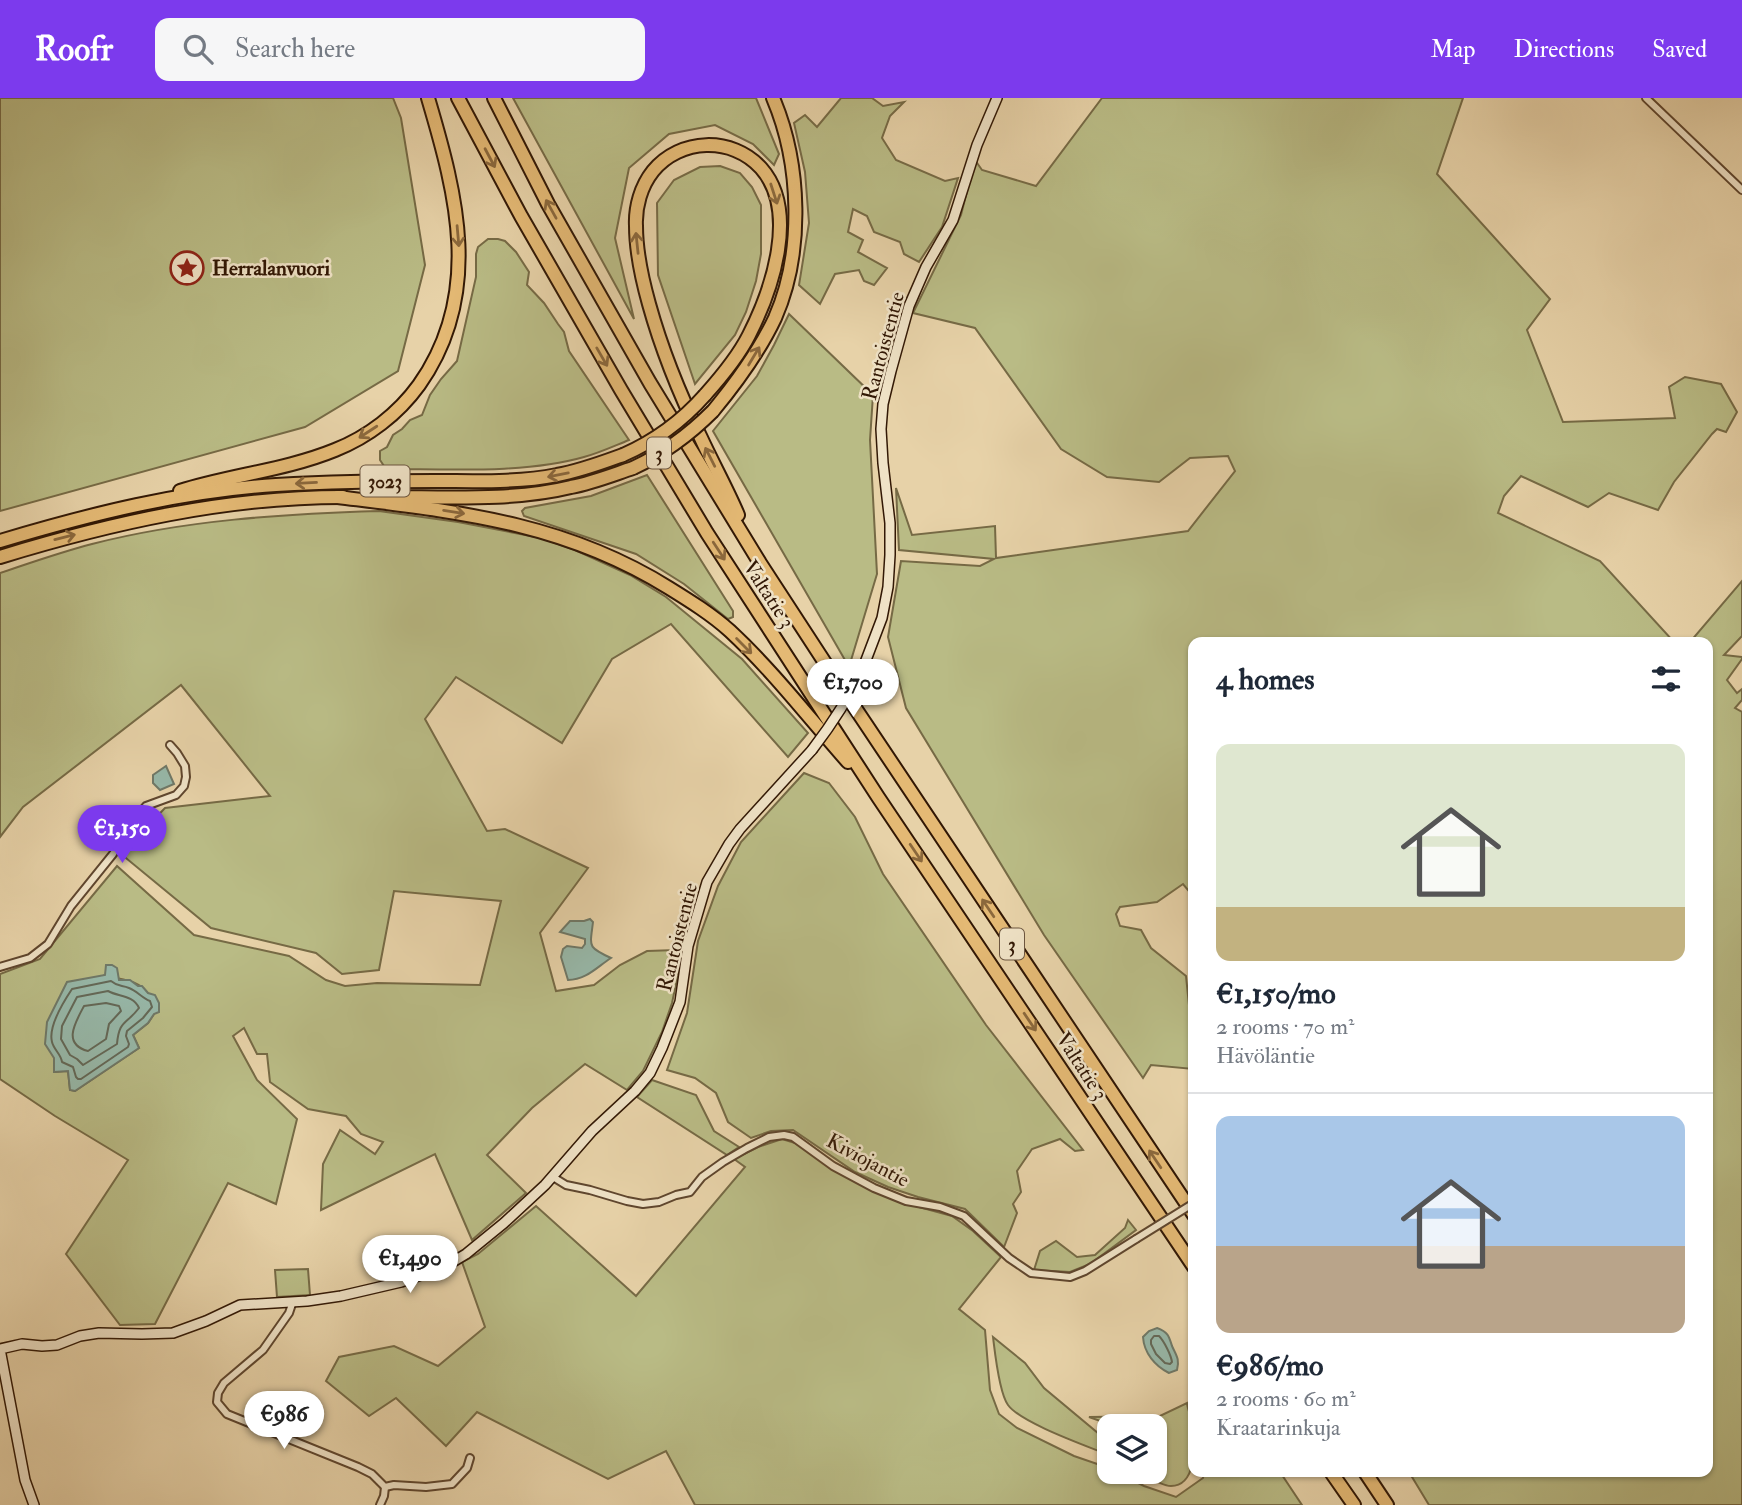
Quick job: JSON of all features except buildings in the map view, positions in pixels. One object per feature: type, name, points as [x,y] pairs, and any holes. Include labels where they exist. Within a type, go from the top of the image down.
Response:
[{"type":"highway","points":[[144,503],[204,484],[294,463],[335,450],[388,418],[415,391],[432,364],[451,323],[458,277],[456,214],[428,98]]},
{"type":"highway","name":"Valtatie 3","points":[[458,98],[520,216],[621,390],[721,554],[878,797],[1188,1258]]},
{"type":"highway","name":"Valtatie 3","points":[[494,98],[548,204],[637,359],[760,563],[1188,1206]]},
{"type":"highway","name":"3023","points":[[0,557],[52,541],[157,516],[238,504],[338,497],[492,496],[571,488],[633,468],[657,455],[689,434],[713,411],[752,361],[775,317],[787,278],[795,229],[795,186],[780,114],[773,98]]},
{"type":"highway","name":"3023","points":[[0,541],[144,503],[236,489],[338,482],[537,478],[580,470],[623,455],[656,438],[680,420],[705,395],[749,336],[772,275],[779,242],[779,208],[774,188],[766,174],[744,154],[717,145],[683,150],[654,170],[642,191],[638,205],[636,244],[643,284],[667,361],[701,439],[760,563]]},
{"type":"highway","points":[[338,497],[449,511],[524,526],[568,539],[633,567],[696,604],[729,630],[878,797]]},
{"type":"highway","points":[[1334,1477],[1354,1505]]},
{"type":"highway","points":[[1368,1477],[1387,1505]]},
{"type":"street","name":"Rantoistentie","points":[[0,1349],[22,1344],[57,1345],[86,1334],[173,1332],[206,1321],[240,1305],[341,1296],[421,1276],[446,1266],[494,1231],[553,1177],[592,1131],[635,1091],[650,1073],[680,1002],[688,946],[707,883],[740,829],[812,750],[838,716],[863,668],[882,618],[890,555],[890,523],[881,429],[883,404],[909,306],[926,267],[953,220],[977,145],[997,98]]},
{"type":"street","points":[[1646,98],[1742,190]]},
{"type":"street","points":[[0,967],[30,958],[48,944],[71,906],[113,854],[146,806],[176,795],[184,786],[185,766],[170,745]]},
{"type":"street","name":"Kiviojantie","points":[[553,1177],[566,1185],[627,1202],[659,1202],[690,1192],[702,1177],[747,1147],[769,1137],[784,1135],[793,1137],[833,1166],[874,1188],[906,1201],[940,1207],[964,1216],[1009,1258],[1031,1273],[1070,1277],[1086,1271],[1188,1207]]},
{"type":"street","points":[[293,1301],[289,1313],[263,1350],[224,1383],[217,1402],[227,1414],[358,1467],[372,1474],[385,1487]]},
{"type":"street","points":[[0,1349],[25,1480],[34,1505]]},
{"type":"street","points":[[385,1487],[452,1484],[467,1468],[470,1458]]},
{"type":"street","points":[[380,1505],[385,1487]]},
{"type":"green space","points":[[0,98],[393,98],[401,118],[425,265],[398,371],[305,427],[0,511]]},
{"type":"green space","points":[[513,98],[756,98],[779,154],[774,165],[753,144],[715,125],[669,134],[629,168],[615,238],[634,319]]},
{"type":"green space","points":[[841,98],[872,98],[883,106],[904,102],[890,116],[882,138],[896,160],[945,181],[958,178],[942,227],[919,262],[904,254],[900,242],[874,232],[867,216],[853,209],[848,232],[863,240],[858,252],[887,268],[874,285],[864,281],[859,270],[835,274],[820,304],[799,285],[809,223],[805,172],[794,123],[805,115],[817,127]]},
{"type":"green space","points":[[1102,98],[1463,98],[1437,174],[1550,299],[1527,330],[1563,422],[1675,418],[1669,387],[1685,377],[1721,384],[1737,412],[1726,432],[1717,429],[1712,434],[1674,482],[1658,510],[1609,493],[1588,507],[1521,476],[1504,496],[1498,513],[1600,561],[1669,637],[1188,637],[1188,890],[1183,884],[1157,902],[1120,907],[1116,914],[1120,926],[1141,930],[1151,948],[1186,976],[1188,1069],[1151,1065],[1143,1078],[1044,935],[906,708],[888,637],[901,561],[980,566],[994,559],[899,550],[896,488],[912,535],[995,526],[996,558],[1188,531],[1235,471],[1228,456],[1190,458],[1159,482],[1107,477],[1061,449],[975,328],[913,313],[961,215],[975,160],[982,170],[1036,186]]},
{"type":"green space","points":[[720,166],[740,173],[752,187],[761,205],[761,254],[756,281],[735,335],[695,384],[658,275],[657,203],[674,180],[700,167]]},
{"type":"green space","points":[[488,239],[505,241],[516,252],[529,272],[527,285],[544,303],[564,332],[569,351],[629,440],[584,457],[537,466],[386,469],[380,460],[380,451],[387,447],[393,435],[410,420],[422,415],[430,395],[457,361],[476,277],[476,254],[478,247]]},
{"type":"green space","points":[[789,314],[873,395],[870,440],[877,574],[849,667],[713,431],[757,376]]},
{"type":"green space","points":[[647,475],[733,611],[733,617],[728,619],[684,584],[636,554],[524,516],[522,511],[525,508],[591,496]]},
{"type":"green space","points":[[379,511],[458,522],[541,538],[630,575],[666,597],[742,659],[808,733],[788,757],[671,624],[612,659],[562,743],[456,677],[425,719],[487,831],[505,829],[588,868],[540,933],[556,991],[594,985],[620,965],[647,951],[676,950],[679,970],[672,1003],[662,1032],[643,1071],[627,1090],[585,1064],[532,1108],[487,1155],[526,1193],[472,1240],[435,1154],[321,1210],[323,1164],[340,1130],[375,1154],[383,1142],[361,1134],[346,1116],[308,1109],[270,1082],[267,1054],[257,1054],[244,1028],[233,1036],[257,1080],[297,1119],[276,1204],[228,1183],[155,1324],[120,1325],[66,1254],[128,1160],[0,1079],[0,974],[40,959],[117,866],[194,935],[289,956],[326,980],[345,986],[377,983],[480,985],[501,901],[394,891],[379,970],[342,974],[316,953],[211,928],[121,854],[165,808],[270,796],[181,685],[23,807],[0,837],[0,573],[80,547],[163,529],[271,516]],"holes":[[[105,975],[133,982],[143,988],[150,997],[154,1014],[148,1023],[133,1035],[139,1048],[75,1091],[70,1090],[68,1071],[54,1072],[54,1058],[98,978]]]},
{"type":"green space","points":[[1742,581],[1742,636],[1724,655],[1742,657],[1727,680],[1737,693],[1742,689],[1742,700],[1735,708],[1742,712],[1742,1505],[1429,1505],[1412,1477],[1713,1477],[1713,637],[1694,637]]},
{"type":"green space","points":[[804,773],[829,783],[855,817],[883,874],[986,1025],[1083,1150],[1075,1151],[1060,1139],[1032,1149],[1017,1171],[1021,1192],[1013,1204],[1017,1213],[1004,1247],[965,1209],[888,1187],[855,1172],[793,1130],[771,1131],[751,1138],[728,1122],[716,1093],[695,1078],[667,1070],[687,1013],[698,941],[718,886],[741,842]]},
{"type":"green space","points":[[652,1080],[696,1095],[714,1131],[739,1147],[727,1155],[637,1097]]},
{"type":"green space","points":[[782,1139],[795,1143],[873,1191],[897,1201],[952,1216],[973,1231],[1001,1257],[959,1309],[985,1330],[990,1390],[999,1414],[1017,1428],[1074,1456],[1097,1464],[1097,1484],[1140,1484],[1176,1497],[1203,1477],[1283,1477],[1302,1505],[695,1505],[666,1451],[608,1479],[477,1412],[446,1446],[396,1398],[369,1416],[326,1381],[339,1357],[394,1346],[438,1366],[485,1327],[462,1262],[478,1254],[536,1206],[636,1296],[745,1167],[734,1159]]},
{"type":"green space","points":[[1128,1220],[1136,1230],[1090,1264],[1070,1272],[1034,1270],[1040,1251],[1056,1241],[1077,1257],[1095,1255],[1125,1228]]},
{"type":"green space","points":[[308,1269],[310,1295],[277,1297],[275,1270]]},
{"type":"green space","points":[[993,1337],[1025,1363],[1044,1388],[1097,1432],[1097,1450],[1040,1426],[1015,1412],[1005,1399]]},
{"type":"green space","points":[[1187,1403],[1188,1476],[1179,1484],[1167,1486],[1162,1484],[1167,1484],[1167,1414],[1164,1414]]},
{"type":"water","points":[[166,766],[174,784],[160,790],[153,783],[153,775]]},
{"type":"water","points":[[590,919],[593,922],[592,945],[611,958],[586,975],[568,980],[561,957],[563,949],[567,946],[582,948],[585,939],[560,932],[570,921]]},
{"type":"water","points":[[106,965],[117,968],[119,980],[130,980],[155,995],[159,1012],[133,1035],[139,1048],[75,1091],[70,1090],[68,1071],[54,1072],[54,1058],[45,1044],[47,1022],[67,982],[105,975]]},
{"type":"water","points":[[1157,1328],[1168,1335],[1177,1357],[1177,1370],[1169,1373],[1151,1358],[1144,1343],[1143,1337]]},
{"type":"place","name":"Herralanvuori","points":[[187,268]]}]
